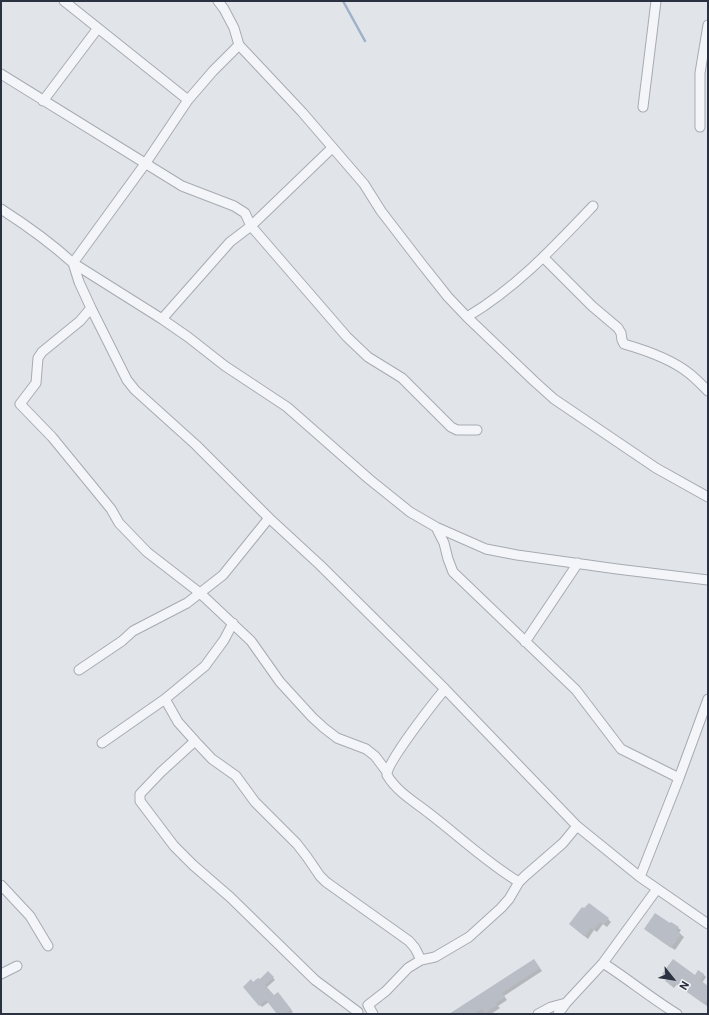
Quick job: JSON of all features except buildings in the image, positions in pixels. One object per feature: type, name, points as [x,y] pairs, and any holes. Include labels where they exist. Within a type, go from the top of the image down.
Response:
[{"type":"street","points":[[64,1],[188,100]]},
{"type":"street","points":[[218,1],[234,28],[239,45],[302,112],[364,184],[381,211],[421,264],[448,297],[467,317],[554,399],[656,468],[708,497]]},
{"type":"street","points":[[643,107],[656,1]]},
{"type":"street","points":[[700,126],[700,74],[708,24]]},
{"type":"street","points":[[43,101],[98,28]]},
{"type":"street","points":[[73,263],[145,164],[188,100],[213,71],[239,45]]},
{"type":"street","points":[[1,74],[182,186],[234,206],[245,213],[251,226],[347,337],[368,357],[402,378],[450,427],[457,430],[477,430]]},
{"type":"street","points":[[162,318],[230,242],[251,226],[332,148]]},
{"type":"street","points":[[467,317],[520,279],[544,258],[593,206]]},
{"type":"street","points":[[1,209],[20,221],[73,263],[162,318],[225,366],[287,407],[369,479],[410,512],[436,527],[486,549],[617,569],[708,580]]},
{"type":"street","points":[[544,258],[592,306],[618,328],[624,344],[664,358],[691,374],[708,391]]},
{"type":"street","points":[[73,263],[79,282],[91,308],[127,380],[135,390],[196,445],[269,518],[320,565],[445,690],[577,826],[640,877],[708,924]]},
{"type":"street","points":[[91,308],[80,321],[42,352],[38,358],[36,383],[20,404],[52,437],[111,509],[124,528],[147,552],[200,593],[251,641],[280,682],[312,717],[337,738],[366,749],[375,756],[387,772],[390,780],[415,803],[495,866],[519,882]]},
{"type":"street","points":[[79,670],[122,641],[133,631],[188,603],[223,575],[269,518]]},
{"type":"street","points":[[436,527],[444,542],[453,572],[576,690],[621,749],[679,778]]},
{"type":"street","points":[[526,642],[578,563]]},
{"type":"street","points":[[102,743],[165,700],[205,666],[224,640],[233,623]]},
{"type":"street","points":[[387,772],[404,743],[421,719],[445,690]]},
{"type":"street","points":[[165,700],[178,722],[212,759],[236,776],[255,802],[297,844],[323,879],[352,902],[409,941],[415,948],[421,960]]},
{"type":"street","points":[[640,877],[708,700]]},
{"type":"street","points":[[195,741],[149,784],[140,794],[140,801],[174,846],[193,865],[230,897],[315,980],[356,1013],[386,991],[408,968],[421,960],[435,957],[469,937],[501,908],[509,899],[519,882],[563,843],[577,826]]},
{"type":"street","points":[[1,885],[30,916],[48,946]]},
{"type":"street","points":[[558,1014],[566,1002],[603,963],[657,889]]},
{"type":"street","points":[[603,963],[628,979],[658,1003],[677,1014]]},
{"type":"street","points":[[1,974],[17,966]]},
{"type":"street","points":[[538,1014],[551,1007],[566,1002]]},
{"type":"street","points":[[368,1005],[374,1014]]},
{"type":"waterway","points":[[343,1],[365,41]]}]
